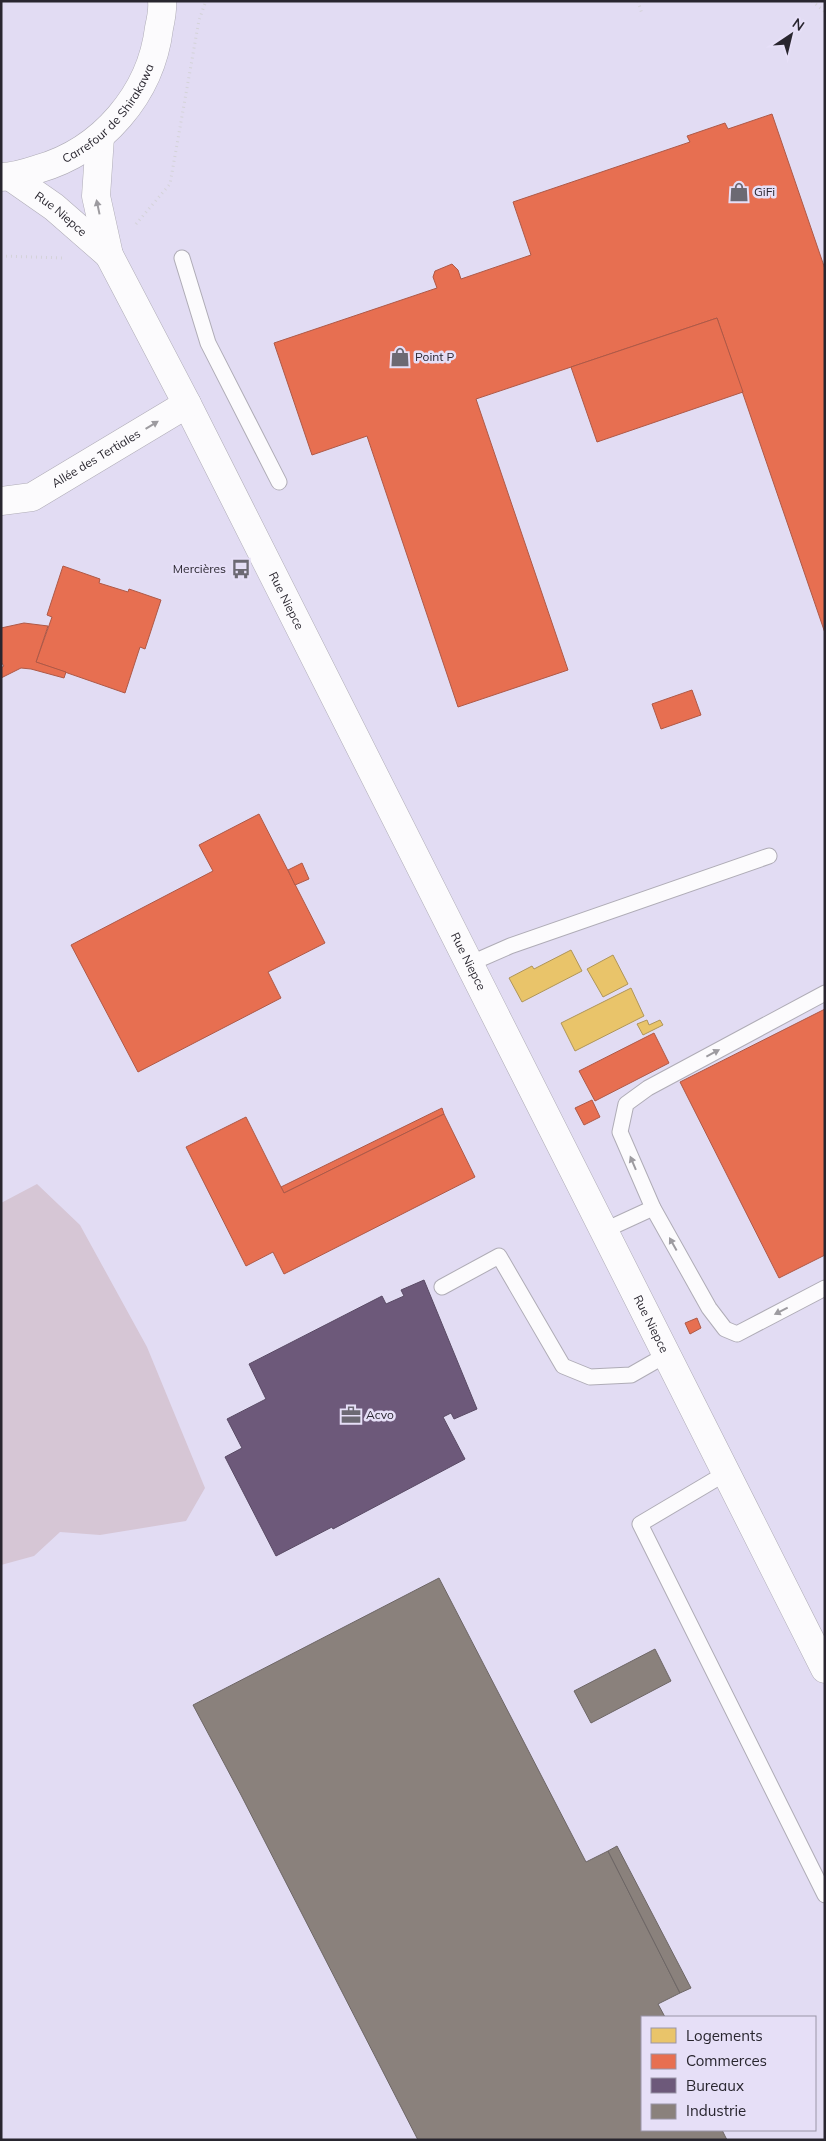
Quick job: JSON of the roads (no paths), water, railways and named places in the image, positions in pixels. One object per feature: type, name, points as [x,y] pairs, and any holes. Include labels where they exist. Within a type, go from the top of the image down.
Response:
[{"type":"street","name":"Carrefour de Shirakawa","points":[[6,177],[59,163],[100,137],[126,110],[146,78],[158,43],[163,3]]},
{"type":"street","name":"Rue Niepce","points":[[100,137],[96,196],[109,255],[187,404],[603,1231],[824,1664]]},
{"type":"street","name":"Rue Niepce","points":[[6,177],[54,207],[109,255]]},
{"type":"street","name":"Allée des Tertiales","points":[[1,501],[32,497],[187,404]]},
{"type":"lane","points":[[182,258],[208,343],[279,482]]},
{"type":"lane","points":[[469,964],[510,946],[769,856]]},
{"type":"lane","points":[[825,993],[648,1088],[626,1104],[620,1132],[652,1208],[708,1308],[725,1329],[736,1334],[825,1288]]},
{"type":"lane","points":[[603,1231],[652,1208]]},
{"type":"lane","points":[[442,1287],[499,1256],[563,1366],[590,1377],[631,1375],[666,1355]]},
{"type":"lane","points":[[726,1473],[640,1524],[825,1895]]},
{"type":"place","name":"GiFi","points":[[739,192]]},
{"type":"place","name":"Point P","points":[[400,357]]},
{"type":"place","name":"Mercières","points":[[241,569]]},
{"type":"place","name":"Acvo","points":[[351,1415]]}]
